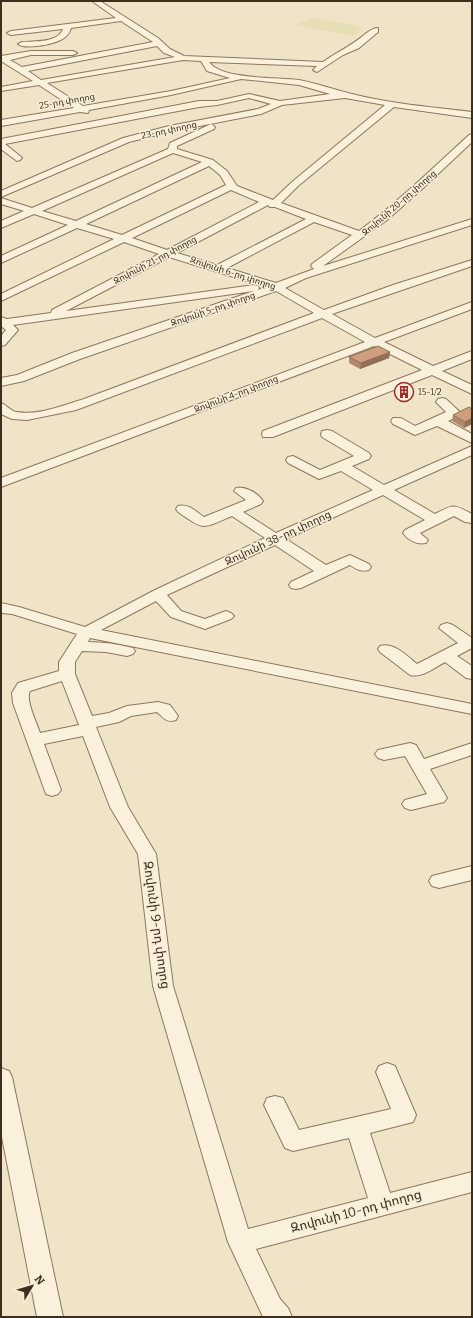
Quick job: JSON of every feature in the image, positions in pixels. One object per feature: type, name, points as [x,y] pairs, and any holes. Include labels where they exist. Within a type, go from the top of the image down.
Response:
[{"type":"street","points":[[95,1],[155,40],[167,51],[183,58]]},
{"type":"street","points":[[31,53],[8,30],[68,26],[121,19]]},
{"type":"street","points":[[22,44],[53,40],[61,37],[68,29],[68,26]]},
{"type":"street","points":[[300,83],[340,53],[356,46],[375,30]]},
{"type":"street","points":[[21,70],[99,56],[159,43]]},
{"type":"street","points":[[1,59],[31,53],[108,53]]},
{"type":"street","points":[[1,89],[183,58],[326,64]]},
{"type":"street","points":[[203,58],[210,68],[222,74],[240,78],[300,83],[334,93],[392,104],[472,115]]},
{"type":"street","points":[[1,59],[21,70],[80,109],[97,117],[122,135]]},
{"type":"street","name":"25-րդ փողոց","points":[[1,123],[214,85],[240,78]]},
{"type":"street","name":"23-րդ փողոց","points":[[1,194],[122,135],[214,121],[261,111],[280,103],[346,95]]},
{"type":"street","points":[[1,144],[199,104],[217,103],[245,96],[280,103]]},
{"type":"street","points":[[137,99],[158,112]]},
{"type":"street","name":"Զովունի 21-րդ փողոց","points":[[45,318],[169,252],[269,203],[295,184],[392,104]]},
{"type":"street","points":[[172,150],[173,145],[217,124],[214,121]]},
{"type":"street","name":"Զովունի 20-րդ փողոց","points":[[302,276],[361,235],[418,188],[472,137]]},
{"type":"street","points":[[1,144],[17,158],[6,160]]},
{"type":"street","points":[[1,225],[172,150],[210,162],[222,171],[230,186],[269,203],[361,235]]},
{"type":"street","points":[[1,260],[210,162]]},
{"type":"street","points":[[1,298],[230,186]]},
{"type":"street","name":"Զովունի 6-րդ փողոց","points":[[1,201],[169,252],[277,287],[374,342],[472,390]]},
{"type":"street","points":[[219,268],[314,218]]},
{"type":"street","name":"Զովունի 5-րդ փողոց","points":[[1,382],[20,378],[76,356],[277,287],[302,276],[472,222]]},
{"type":"street","points":[[8,246],[21,250]]},
{"type":"street","points":[[1,407],[4,412],[11,415],[21,416],[34,416],[68,408],[232,348],[321,313],[472,263]]},
{"type":"street","points":[[3,321],[45,318],[248,288],[277,287]]},
{"type":"street","name":"Զովունի 4-րդ փողոց","points":[[1,483],[472,305]]},
{"type":"street","points":[[1,343],[12,330],[3,321]]},
{"type":"street","points":[[268,434],[472,355]]},
{"type":"street","points":[[397,421],[415,431],[455,413],[442,402]]},
{"type":"street","points":[[438,421],[472,439]]},
{"type":"street","points":[[293,460],[319,475],[364,456],[326,434]]},
{"type":"street","name":"Զովունի 38-րդ փողոց","points":[[81,639],[158,594],[274,539],[472,450]]},
{"type":"street","points":[[342,466],[436,520]]},
{"type":"street","points":[[183,508],[203,523],[256,501],[242,491]]},
{"type":"street","points":[[421,540],[410,533],[454,510],[470,519]]},
{"type":"street","points":[[233,511],[325,571]]},
{"type":"street","points":[[296,585],[350,559],[364,568]]},
{"type":"street","points":[[158,594],[176,614],[205,624],[226,616]]},
{"type":"street","points":[[1,608],[14,610],[81,639],[106,647],[453,714],[472,709]]},
{"type":"street","points":[[386,649],[416,671],[469,643],[446,628]]},
{"type":"street","points":[[52,790],[21,703],[20,693],[24,687],[67,674],[67,662],[81,639]]},
{"type":"street","points":[[445,656],[472,674]]},
{"type":"street","name":"Զովունի 9-րդ փողոց","points":[[67,674],[119,807],[147,854],[163,986],[240,1242],[271,1307],[278,1317]]},
{"type":"street","points":[[34,740],[113,718],[127,711],[158,707],[164,709],[170,716]]},
{"type":"street","points":[[384,754],[410,749],[438,798],[411,804]]},
{"type":"street","points":[[420,766],[472,749]]},
{"type":"street","points":[[439,881],[472,873]]},
{"type":"street","points":[[275,1105],[293,1141],[405,1115],[387,1072]]},
{"type":"street","points":[[1,1077],[50,1317]]},
{"type":"street","points":[[356,1126],[382,1204]]},
{"type":"street","name":"Զովունի 10-րդ փողոց","points":[[240,1242],[382,1204],[472,1182]]},
{"type":"shaded area","points":[[312,17],[364,27],[353,36],[296,25]]},
{"type":"building","points":[[378,346],[390,352],[361,363],[349,357]]},
{"type":"building","points":[[469,407],[472,409],[472,418],[465,422],[453,415]]},
{"type":"place","name":"15-1/2","points":[[404,392]]}]
